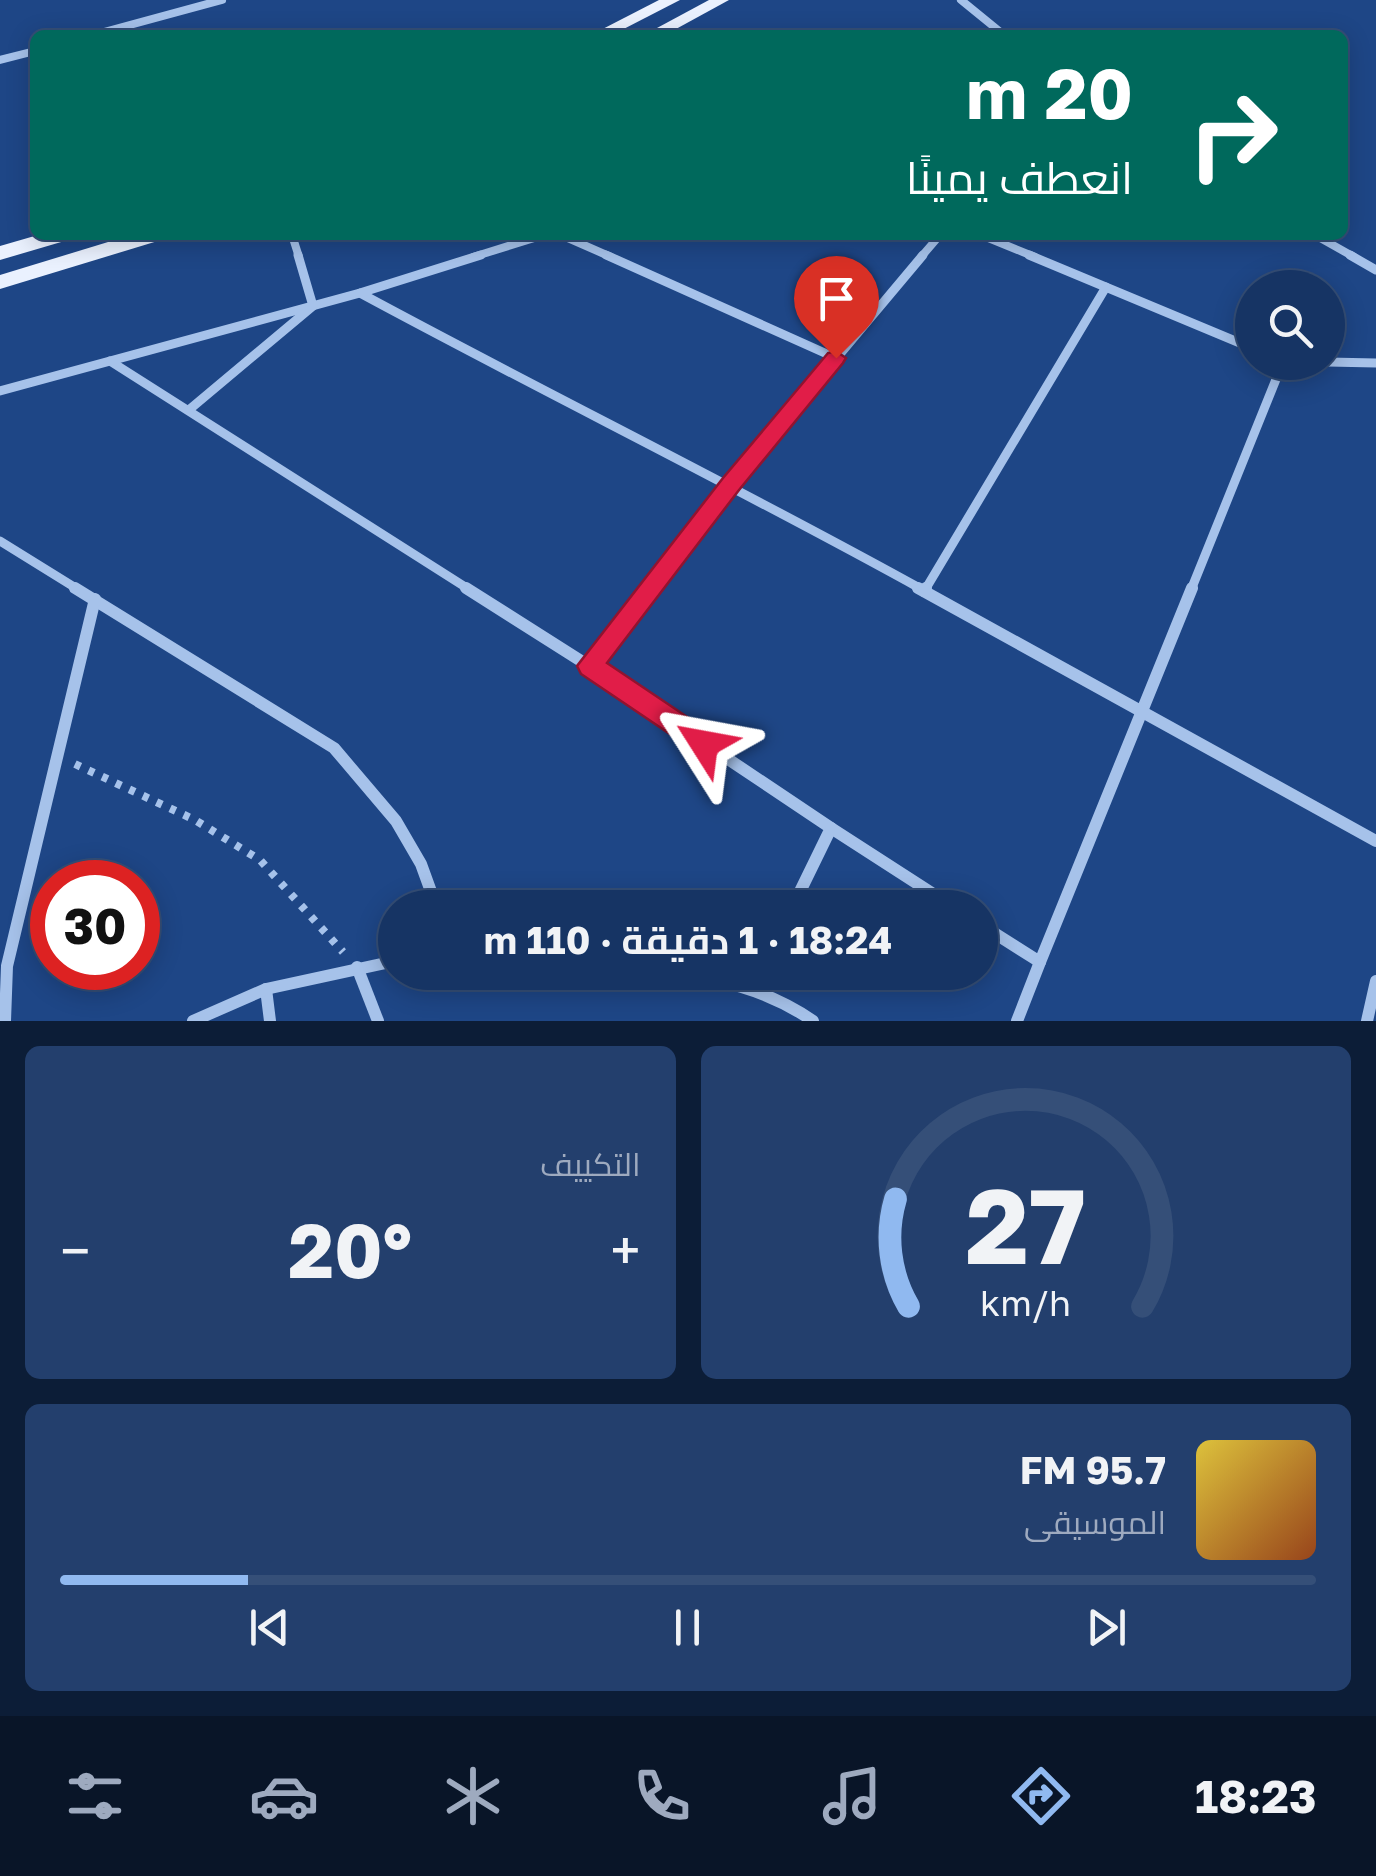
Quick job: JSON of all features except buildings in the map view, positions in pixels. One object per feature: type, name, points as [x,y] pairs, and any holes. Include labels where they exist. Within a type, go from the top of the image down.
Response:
[{"type":"main road","points":[[610,30],[672,0]]},
{"type":"main road","points":[[662,30],[721,0]]},
{"type":"main road","points":[[0,253],[45,240]]},
{"type":"main road","points":[[0,282],[138,240]]},
{"type":"street","points":[[111,30],[222,0]]},
{"type":"street","points":[[962,0],[998,30]]},
{"type":"street","points":[[0,60],[30,52]]},
{"type":"street","points":[[293,240],[313,306]]},
{"type":"street","points":[[0,391],[360,293],[528,240]]},
{"type":"street","points":[[572,240],[836,358]]},
{"type":"street","points":[[590,666],[731,484],[936,240]]},
{"type":"street","points":[[993,240],[1235,341]]},
{"type":"street","points":[[1325,240],[1376,270]]},
{"type":"street","points":[[924,590],[1106,287]]},
{"type":"street","points":[[360,293],[518,378],[731,484],[1376,841]]},
{"type":"street","points":[[190,409],[313,306]]},
{"type":"street","points":[[110,361],[590,666],[927,890]]},
{"type":"street","points":[[1345,362],[1376,363]]},
{"type":"street","points":[[1017,1021],[1276,380]]},
{"type":"street","points":[[0,542],[334,748],[360,772],[382,804],[430,890]]},
{"type":"street","points":[[5,1021],[3,967],[95,599]]},
{"type":"street","points":[[801,890],[831,828]]},
{"type":"street","points":[[998,935],[1040,962]]},
{"type":"street","points":[[193,1021],[266,988],[378,964]]},
{"type":"street","points":[[357,967],[378,1021]]},
{"type":"street","points":[[1368,1021],[1376,981]]},
{"type":"street","points":[[266,988],[270,1021]]},
{"type":"street","points":[[760,990],[813,1021]]},
{"type":"path","points":[[56,755],[195,820],[260,860],[357,967]]},
{"type":"route","points":[[704,744],[590,666],[731,484],[836,358]]}]
